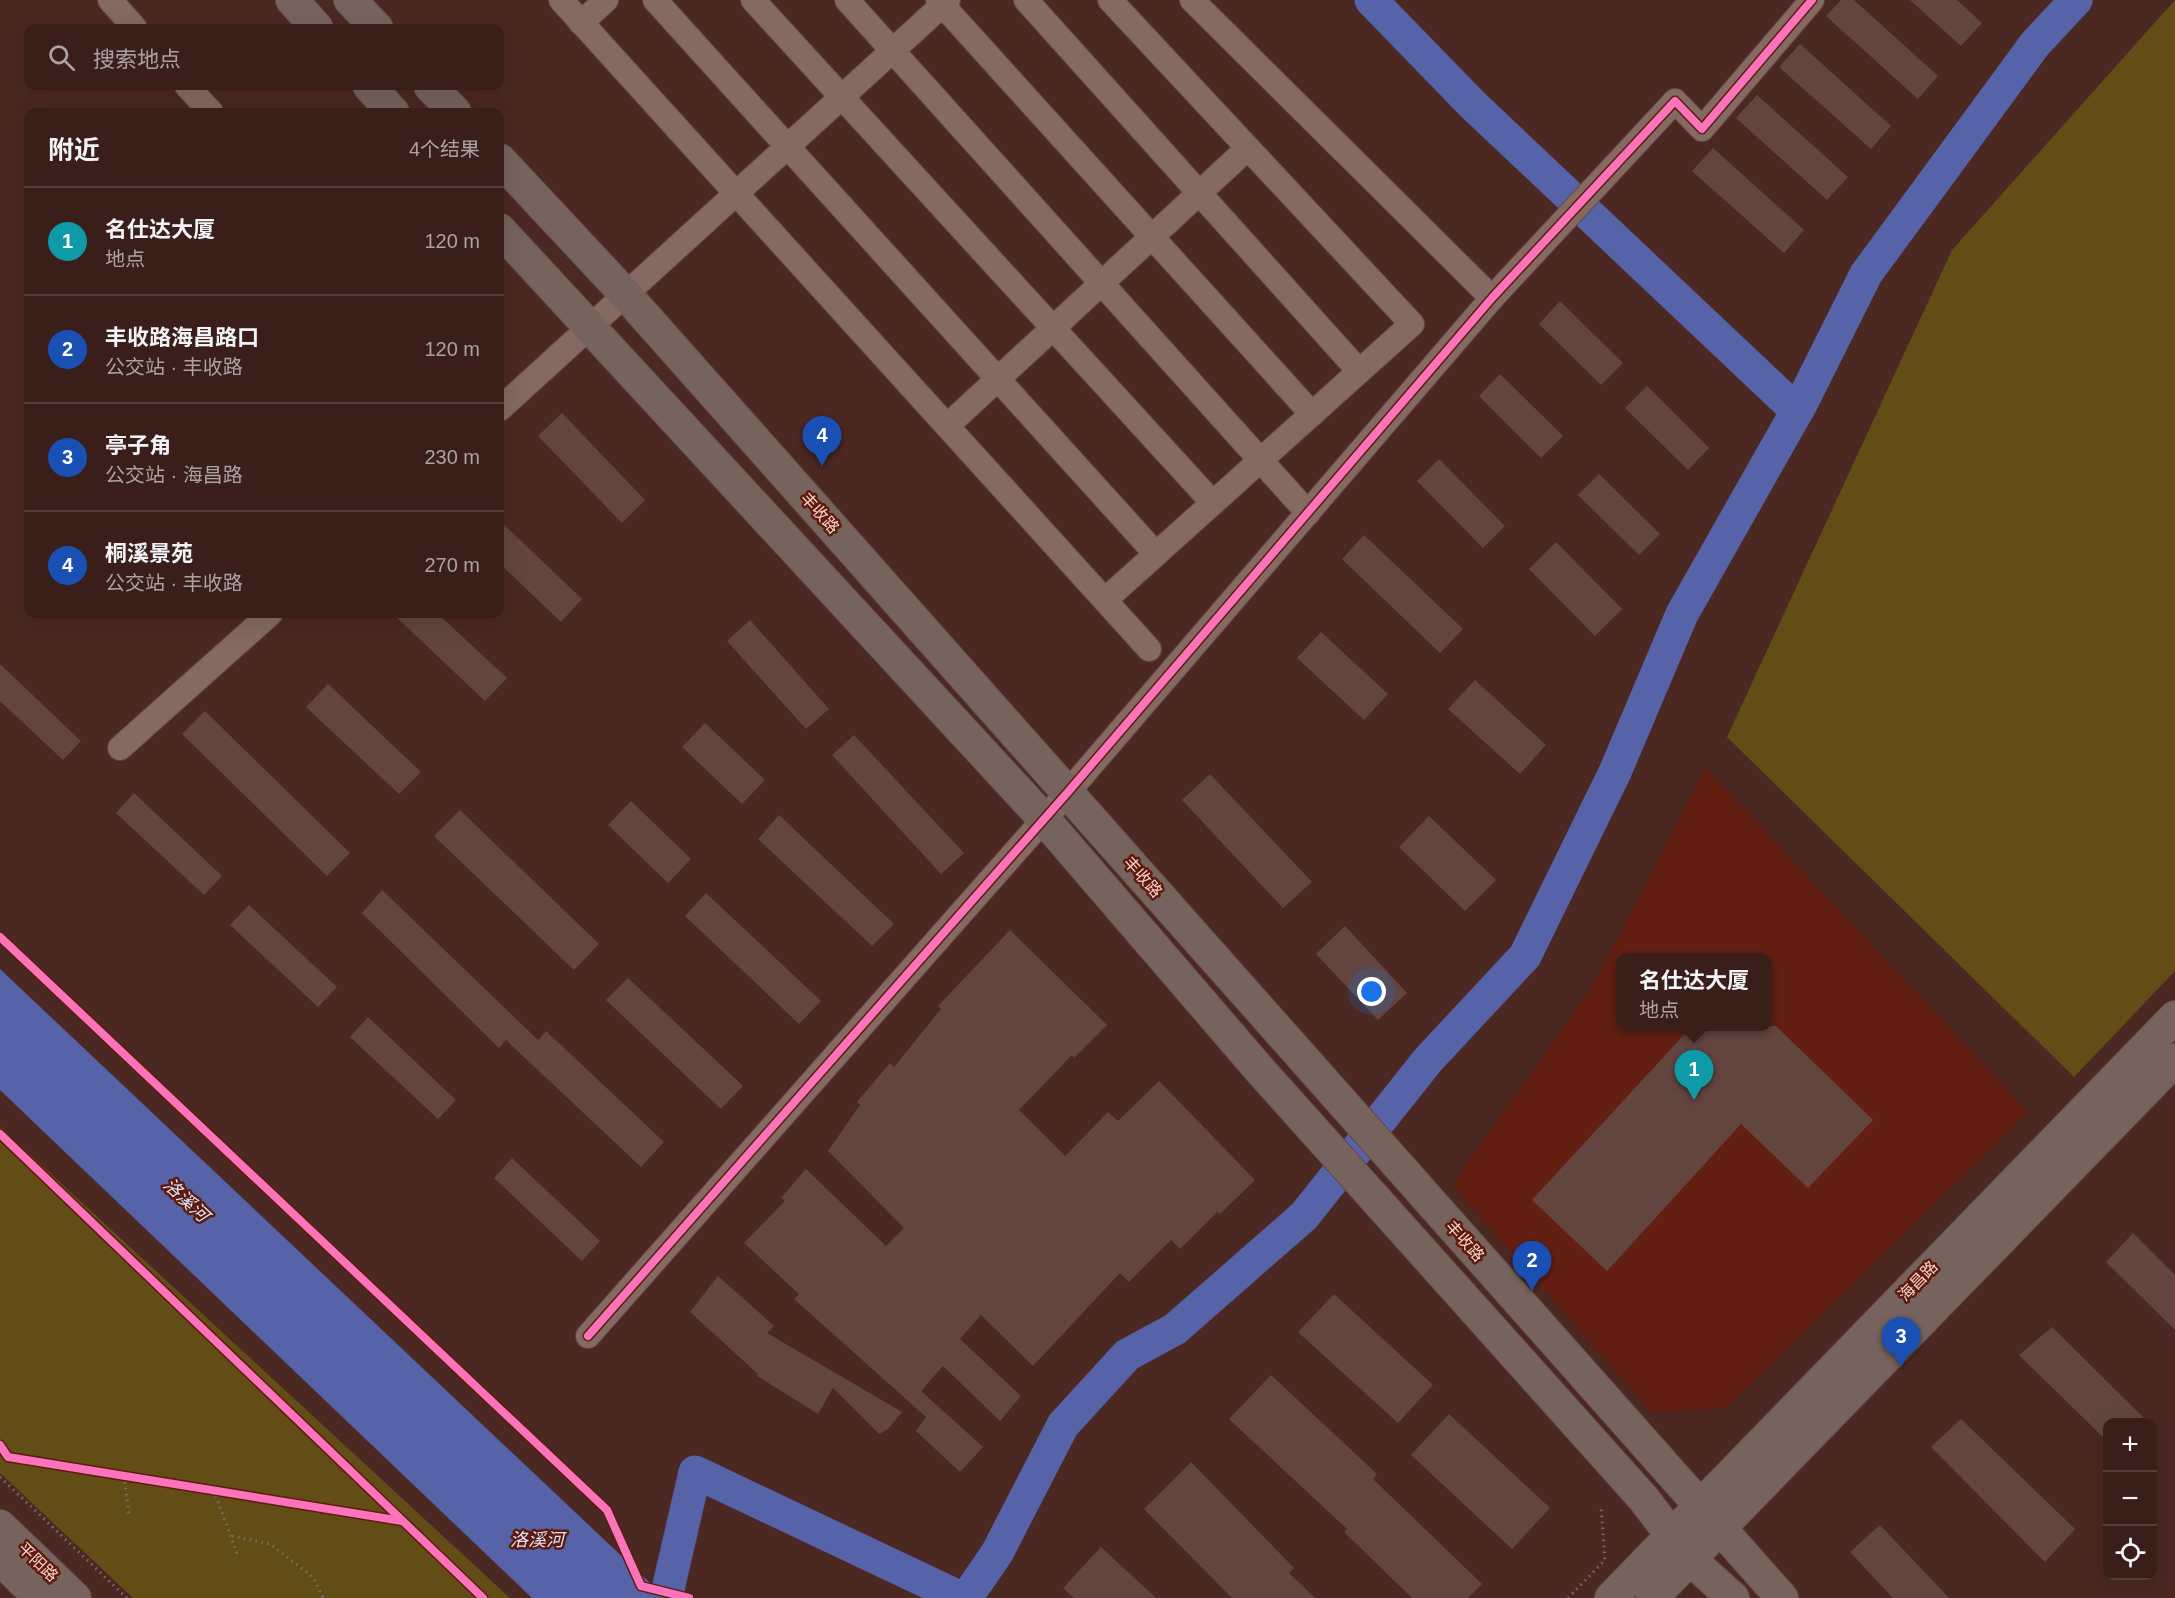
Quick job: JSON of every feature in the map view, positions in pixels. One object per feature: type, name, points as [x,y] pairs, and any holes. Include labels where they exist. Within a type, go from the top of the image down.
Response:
[{"type":"main road","points":[[292,0],[313,24]]},
{"type":"main road","points":[[350,0],[372,24]]},
{"type":"main road","points":[[373,90],[389,108]]},
{"type":"main road","points":[[434,90],[451,108]]},
{"type":"main road","name":"丰收路","points":[[504,164],[627,296],[1782,1598]]},
{"type":"main road","points":[[504,234],[1044,819],[1259,1069],[1643,1498],[1680,1548],[1733,1598]]},
{"type":"main road","name":"海昌路","points":[[1611,1598],[1680,1548],[2175,1017]]},
{"type":"main road","name":"海昌路","points":[[1710,1517],[2175,1060]]},
{"type":"main road","name":"平阳路","points":[[0,1526],[75,1598]]},
{"type":"main road","name":"海昌路","points":[[1652,1598],[1680,1548]]},
{"type":"main road","name":"平阳路","points":[[0,1559],[40,1598]]},
{"type":"street","points":[[110,0],[131,24]]},
{"type":"street","points":[[561,0],[1149,649]]},
{"type":"street","points":[[581,23],[606,0]]},
{"type":"street","points":[[655,0],[1156,554]]},
{"type":"street","points":[[753,0],[1213,503]]},
{"type":"street","points":[[848,0],[1308,513]]},
{"type":"street","points":[[1026,0],[1359,371]]},
{"type":"street","points":[[1105,600],[1412,324],[1110,0]]},
{"type":"street","points":[[1192,0],[1492,298]]},
{"type":"street","points":[[588,1336],[1068,792],[1492,298],[1675,102],[1702,129],[1812,0]]},
{"type":"street","points":[[504,405],[627,296],[893,51],[943,2],[1312,414]]},
{"type":"street","points":[[191,90],[207,108]]},
{"type":"street","points":[[947,426],[1248,148]]},
{"type":"street","points":[[120,748],[266,618]]},
{"type":"path","points":[[112,1474],[135,1477]]},
{"type":"path","points":[[124,1476],[129,1514]]},
{"type":"path","points":[[0,1477],[127,1598]]},
{"type":"path","points":[[202,1489],[224,1492]]},
{"type":"path","points":[[214,1490],[237,1554]]},
{"type":"path","points":[[1568,1598],[1605,1560],[1601,1507]]},
{"type":"path","points":[[232,1536],[270,1544],[313,1577],[323,1598]]},
{"type":"shaded area","points":[[2175,0],[2175,971],[2074,1077],[1727,737],[1952,250]]},
{"type":"shaded area","points":[[1706,768],[2028,1112],[1726,1408],[1652,1412],[1452,1185],[1592,987]]},
{"type":"shaded area","points":[[0,1127],[510,1598],[133,1598],[0,1473]]},
{"type":"water","name":"洛溪河","points":[[0,969],[666,1598],[532,1598],[0,1090]]},
{"type":"building","points":[[1841,0],[1854,0],[1938,76],[1918,99],[1826,16]]},
{"type":"building","points":[[1910,0],[1957,0],[1982,23],[1961,46]]},
{"type":"building","points":[[1800,44],[1891,126],[1871,149],[1779,67]]},
{"type":"building","points":[[1757,95],[1848,177],[1827,200],[1736,118]]},
{"type":"building","points":[[1713,148],[1804,230],[1784,253],[1692,171]]},
{"type":"building","points":[[1560,301],[1623,363],[1601,385],[1539,324]]},
{"type":"building","points":[[1500,374],[1563,436],[1541,458],[1479,396]]},
{"type":"building","points":[[1647,386],[1709,448],[1688,470],[1625,408]]},
{"type":"building","points":[[562,413],[645,500],[622,523],[538,436]]},
{"type":"building","points":[[1439,459],[1505,526],[1483,548],[1417,481]]},
{"type":"building","points":[[1599,474],[1660,534],[1639,555],[1578,495]]},
{"type":"building","points":[[504,525],[582,599],[561,622],[504,568]]},
{"type":"building","points":[[1364,535],[1463,629],[1440,653],[1342,559]]},
{"type":"building","points":[[1556,542],[1622,609],[1595,636],[1529,569]]},
{"type":"building","points":[[397,618],[442,618],[507,678],[485,701]]},
{"type":"building","points":[[750,620],[829,709],[806,729],[727,641]]},
{"type":"building","points":[[1321,632],[1388,694],[1364,720],[1297,658]]},
{"type":"building","points":[[0,664],[81,741],[63,760],[0,701]]},
{"type":"building","points":[[1475,680],[1546,745],[1520,774],[1448,709]]},
{"type":"building","points":[[328,684],[421,772],[399,794],[306,707]]},
{"type":"building","points":[[205,711],[350,853],[327,876],[182,734]]},
{"type":"building","points":[[705,723],[765,780],[742,804],[682,747]]},
{"type":"building","points":[[854,735],[964,853],[941,874],[832,755]]},
{"type":"building","points":[[1210,774],[1312,882],[1283,908],[1182,800]]},
{"type":"building","points":[[134,793],[222,876],[204,895],[116,813]]},
{"type":"building","points":[[631,801],[691,859],[668,883],[608,825]]},
{"type":"building","points":[[460,810],[599,944],[574,970],[434,836]]},
{"type":"building","points":[[779,815],[894,924],[872,946],[758,839]]},
{"type":"building","points":[[1429,816],[1496,880],[1465,911],[1399,847]]},
{"type":"building","points":[[382,890],[538,1040],[546,1031],[664,1142],[641,1167],[506,1040],[499,1048],[362,913]]},
{"type":"building","points":[[706,893],[821,1001],[799,1024],[685,916]]},
{"type":"building","points":[[249,905],[337,987],[318,1007],[230,925]]},
{"type":"building","points":[[1345,926],[1407,993],[1378,1020],[1316,954]]},
{"type":"building","points":[[1010,930],[1107,1025],[1074,1058],[1072,1055],[1019,1110],[1065,1156],[1108,1112],[1118,1121],[1159,1081],[1255,1180],[1220,1214],[1217,1212],[1180,1249],[1171,1240],[1129,1282],[1120,1273],[1033,1366],[981,1315],[960,1339],[1021,1396],[1000,1421],[943,1366],[921,1391],[983,1447],[960,1472],[916,1431],[926,1417],[794,1299],[799,1294],[744,1243],[785,1201],[781,1198],[806,1169],[886,1246],[904,1228],[828,1151],[860,1105],[857,1102],[890,1063],[894,1067],[941,1009],[938,1006]]},
{"type":"building","points":[[628,978],[743,1086],[721,1109],[606,1000]]},
{"type":"building","points":[[368,1017],[456,1100],[438,1119],[350,1037]]},
{"type":"building","points":[[1772,1026],[1776,1026],[1873,1120],[1808,1188],[1741,1124],[1607,1271],[1532,1200],[1687,1031],[1772,1031]]},
{"type":"building","points":[[512,1158],[600,1241],[582,1261],[494,1178]]},
{"type":"building","points":[[2133,1233],[2175,1275],[2175,1330],[2106,1262]]},
{"type":"building","points":[[718,1276],[774,1326],[767,1333],[902,1412],[888,1429],[879,1434],[833,1388],[818,1414],[757,1376],[758,1374],[690,1312]]},
{"type":"building","points":[[1334,1294],[1433,1385],[1398,1423],[1298,1332]]},
{"type":"building","points":[[2052,1327],[2144,1418],[2103,1418],[2103,1437],[2019,1355]]},
{"type":"building","points":[[1271,1375],[1377,1474],[1373,1479],[1482,1584],[1468,1598],[1412,1598],[1344,1532],[1347,1529],[1229,1419]]},
{"type":"building","points":[[1449,1414],[1550,1508],[1512,1549],[1411,1455]]},
{"type":"building","points":[[1961,1419],[2075,1529],[2045,1562],[1931,1447]]},
{"type":"building","points":[[1191,1462],[1294,1568],[1289,1573],[1315,1598],[1232,1598],[1144,1509]]},
{"type":"building","points":[[1880,1525],[1949,1598],[1893,1598],[1850,1552]]},
{"type":"building","points":[[1101,1547],[1156,1598],[1074,1598],[1063,1588]]},
{"type":"waterway","points":[[1371,0],[1472,104],[1797,411]]},
{"type":"waterway","points":[[966,1598],[997,1553],[1063,1425],[1127,1355],[1175,1329],[1304,1216],[1428,1060],[1525,956],[1615,772],[1682,614],[1801,404],[1866,274],[2035,44],[2076,0]]},
{"type":"waterway","points":[[666,1598],[695,1472],[961,1598]]},
{"type":"cycle path","points":[[588,1336],[1068,792],[1492,298],[1675,101],[1702,129],[1812,0]]},
{"type":"cycle path","points":[[0,937],[607,1510],[641,1586],[689,1598]]},
{"type":"cycle path","points":[[0,1134],[483,1598]]},
{"type":"cycle path","points":[[0,1445],[8,1457],[402,1521]]},
{"type":"place","name":"桐溪景苑","points":[[822,466]]},
{"type":"place","name":"名仕达大厦","points":[[1694,1100]]},
{"type":"place","name":"丰收路海昌路口","points":[[1532,1291]]},
{"type":"place","name":"亭子角","points":[[1901,1367]]}]
